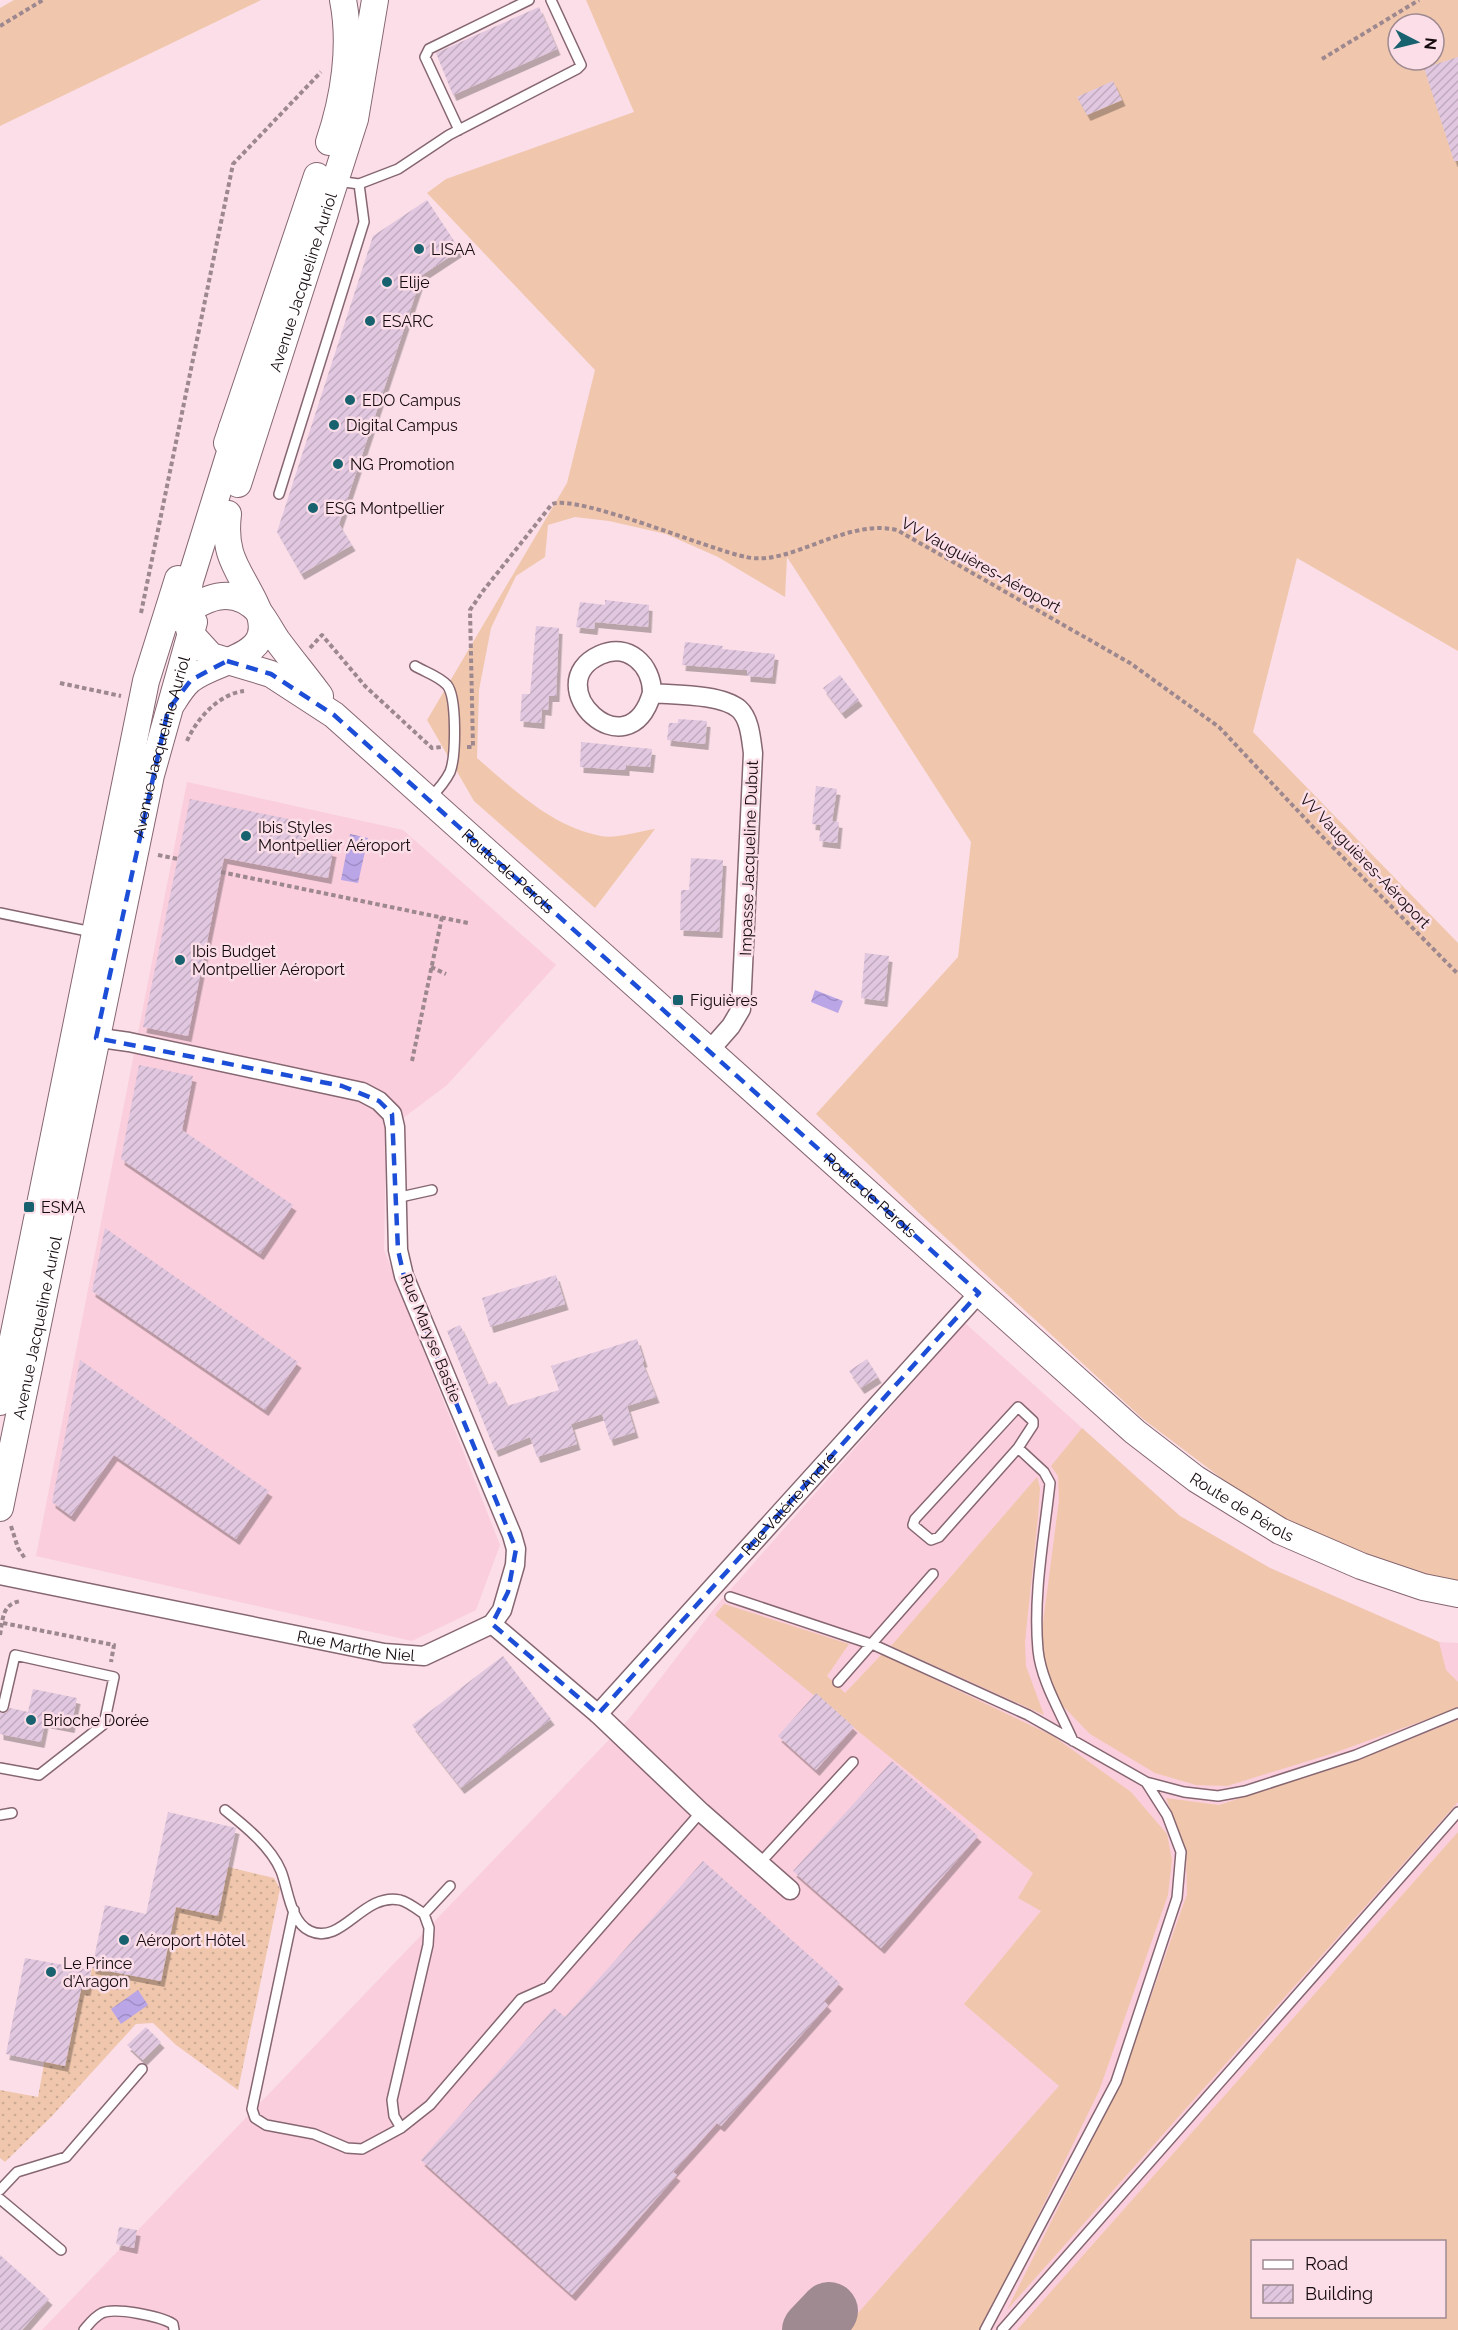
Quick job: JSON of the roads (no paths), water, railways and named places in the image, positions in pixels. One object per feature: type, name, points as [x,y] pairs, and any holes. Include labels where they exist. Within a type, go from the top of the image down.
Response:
[{"type":"main road","name":"Avenue Jacqueline Auriol","points":[[0,1508],[85,1036],[95,933],[146,681],[156,645],[338,115],[346,60],[343,0]]},
{"type":"main road","name":"Avenue Jacqueline Auriol","points":[[0,1402],[85,1036],[139,859],[151,775],[168,710],[188,616],[228,514],[347,182],[375,0]]},
{"type":"main road","points":[[363,73],[382,0]]},
{"type":"main road","points":[[227,662],[205,652],[188,616],[190,581],[231,448],[232,428]]},
{"type":"main road","points":[[168,710],[182,688],[191,680],[240,658],[255,647],[261,630],[260,613],[226,545],[228,514]]},
{"type":"main road","points":[[156,645],[188,616],[217,596],[236,596],[260,613]]},
{"type":"main road","name":"Route de Pérols","points":[[260,613],[334,716]]},
{"type":"main road","name":"Route de Pérols","points":[[227,662],[271,674],[334,716],[1135,1432],[1196,1479],[1280,1531],[1361,1566],[1424,1587],[1458,1594]]},
{"type":"street","points":[[619,652],[640,661],[648,670],[652,693],[649,705],[641,716],[619,726],[606,725],[585,711],[578,687],[581,674],[596,657],[619,652]]},
{"type":"street","name":"Impasse Jacqueline Dubut","points":[[652,693],[725,702],[740,710],[749,728],[753,753],[741,1009],[731,1026],[709,1051]]},
{"type":"street","name":"Rue Maryse Bastie","points":[[85,1036],[129,1042],[342,1086],[379,1101],[392,1114],[396,1127],[398,1250],[404,1276],[516,1549],[508,1592],[502,1610],[492,1624]]},
{"type":"street","name":"Rue Valérie André","points":[[598,1714],[979,1293]]},
{"type":"street","name":"Rue Marthe Niel","points":[[0,1575],[407,1656],[433,1653],[460,1637],[492,1624]]},
{"type":"street","points":[[492,1624],[598,1714],[700,1812],[790,1890]]},
{"type":"lane","points":[[459,130],[425,57],[429,49],[529,0]]},
{"type":"lane","points":[[279,494],[364,222],[347,182],[398,170],[459,130],[577,69],[581,64],[551,0]]},
{"type":"lane","points":[[415,666],[437,678],[447,686],[453,696],[453,747],[450,771],[428,800]]},
{"type":"lane","points":[[0,913],[95,933]]},
{"type":"lane","points":[[396,1198],[432,1190]]},
{"type":"lane","points":[[1018,1407],[1033,1421],[1033,1425],[1018,1448],[935,1541],[913,1525],[915,1519],[952,1477],[1018,1407]]},
{"type":"lane","points":[[1018,1448],[1044,1472],[1050,1483],[1038,1599],[1038,1652],[1049,1687],[1073,1741]]},
{"type":"lane","points":[[838,1682],[874,1645],[933,1574]]},
{"type":"lane","points":[[730,1598],[874,1645],[1028,1715],[1146,1782],[1184,1792],[1218,1797],[1245,1791],[1356,1755],[1458,1713]]},
{"type":"lane","points":[[0,1768],[39,1775],[104,1724],[114,1677],[15,1655],[4,1686],[3,1707]]},
{"type":"lane","points":[[760,1863],[853,1762]]},
{"type":"lane","points":[[985,2330],[1116,2082],[1177,1898],[1180,1852],[1167,1815],[1146,1782]]},
{"type":"lane","points":[[225,1810],[249,1829],[280,1868],[300,1924],[310,1932],[322,1933],[339,1930],[359,1911],[383,1899],[402,1900],[424,1914],[429,1928],[428,1945],[392,2100],[394,2116],[401,2128]]},
{"type":"lane","points":[[294,1910],[252,2109],[255,2118],[267,2125],[314,2134],[347,2148],[362,2149],[401,2128],[430,2105],[522,1999],[548,1987],[700,1812]]},
{"type":"lane","points":[[1002,2330],[1458,1812]]},
{"type":"lane","points":[[0,1815],[12,1813]]},
{"type":"lane","points":[[424,1914],[450,1886]]},
{"type":"lane","points":[[0,2190],[17,2172],[66,2157],[142,2069]]},
{"type":"lane","points":[[0,2199],[62,2250]]},
{"type":"lane","points":[[84,2330],[102,2313],[115,2312],[163,2318],[173,2324],[174,2330]]},
{"type":"water","points":[[350,834],[368,838],[358,883],[341,880]]},
{"type":"water","points":[[815,990],[843,1001],[838,1013],[811,1002]]},
{"type":"water","points":[[138,1990],[148,2005],[121,2024],[111,2009]]},
{"type":"place","name":"LISAA","points":[[419,249]]},
{"type":"place","name":"Elije","points":[[387,282]]},
{"type":"place","name":"ESARC","points":[[370,321]]},
{"type":"place","name":"EDO Campus","points":[[350,400]]},
{"type":"place","name":"Digital Campus","points":[[334,425]]},
{"type":"place","name":"NG Promotion","points":[[338,464]]},
{"type":"place","name":"ESG Montpellier","points":[[313,508]]},
{"type":"place","name":"Ibis Styles Montpellier Aéroport","points":[[246,836]]},
{"type":"place","name":"Ibis Budget Montpellier Aéroport","points":[[180,960]]},
{"type":"place","name":"Figuières","points":[[678,1000]]},
{"type":"place","name":"ESMA","points":[[29,1207]]},
{"type":"place","name":"Brioche Dorée","points":[[31,1720]]},
{"type":"place","name":"Aéroport Hôtel","points":[[124,1940]]},
{"type":"place","name":"Le Prince d’Aragon","points":[[51,1972]]}]
